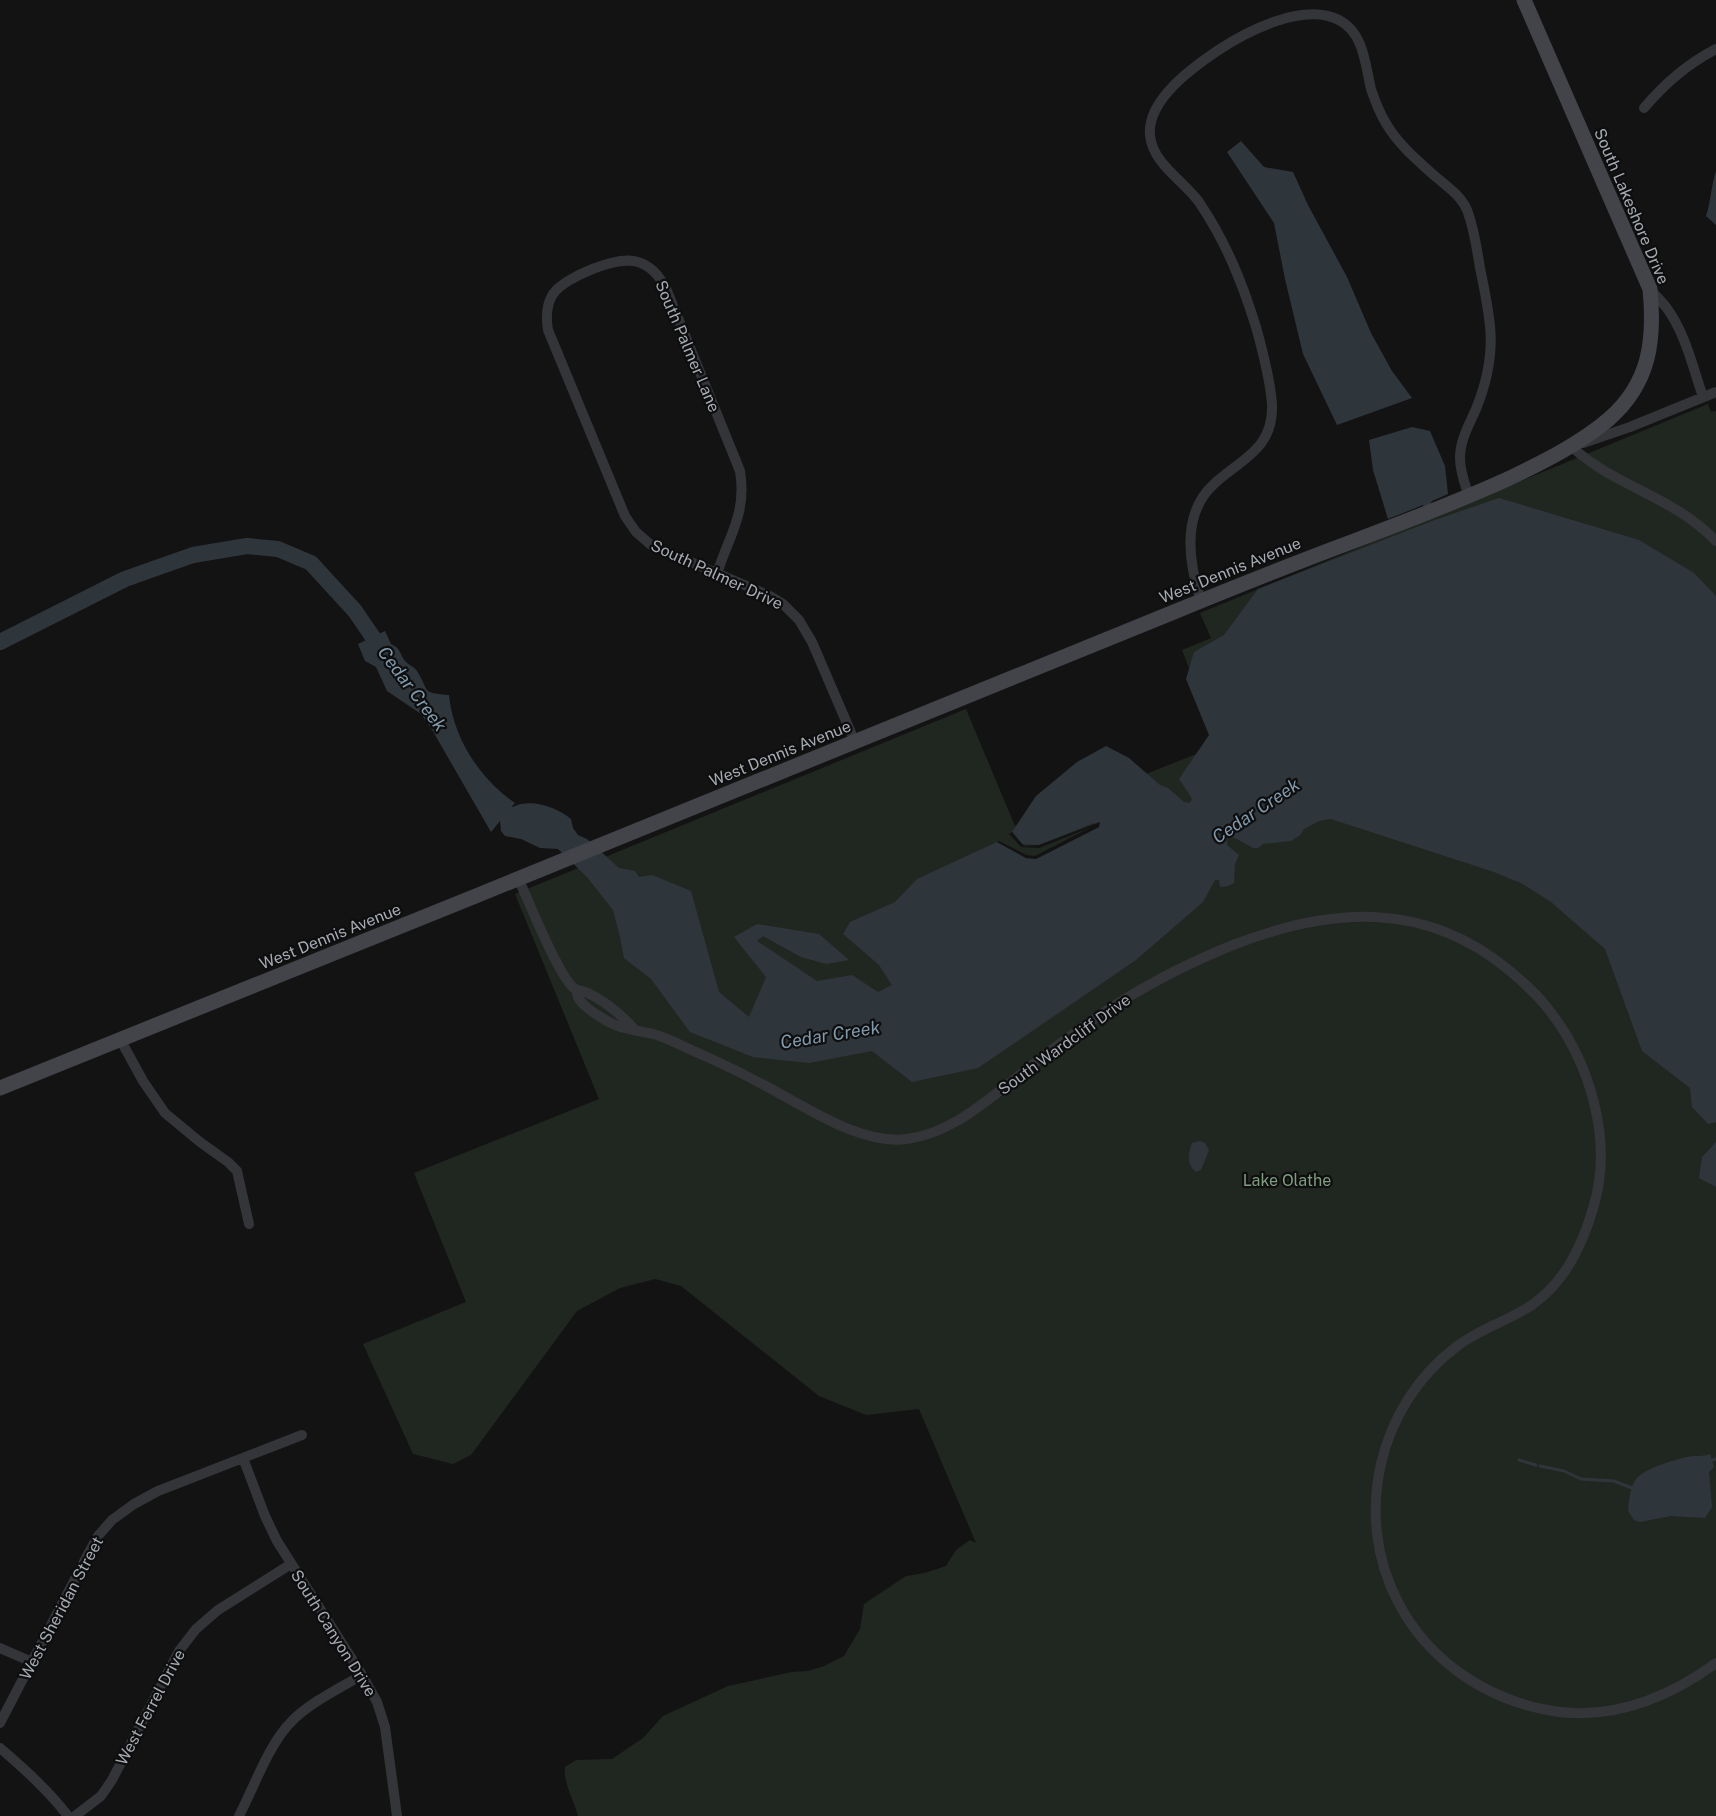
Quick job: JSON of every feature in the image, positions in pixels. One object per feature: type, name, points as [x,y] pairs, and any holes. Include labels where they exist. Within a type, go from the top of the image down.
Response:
[{"type":"street","name":"South Lakeshore Drive","points":[[1524,0],[1650,289],[1652,338],[1641,377],[1632,393],[1610,418],[1571,446]]},
{"type":"street","points":[[1202,601],[1196,585],[1190,549],[1190,535],[1196,511],[1203,496],[1212,485],[1257,450],[1270,426],[1272,403],[1262,346],[1235,266],[1219,234],[1198,201],[1158,156],[1150,138],[1150,126],[1155,111],[1180,79],[1227,44],[1258,28],[1280,20],[1312,14],[1337,19],[1346,25],[1359,41],[1377,105],[1391,132],[1406,150],[1454,192],[1467,210],[1488,310],[1491,340],[1490,362],[1484,386],[1461,448],[1462,476],[1469,497]]},
{"type":"street","points":[[1644,108],[1662,87],[1682,70],[1716,49]]},
{"type":"street","name":"South Palmer Lane","points":[[552,339],[546,321],[547,308],[552,295],[567,281],[615,261],[638,262],[657,273],[740,471],[743,486],[739,517],[717,574]]},
{"type":"street","points":[[1650,289],[1666,307],[1674,321],[1703,397]]},
{"type":"street","name":"South Palmer Drive","points":[[552,339],[625,516],[636,532],[651,545],[770,596],[783,604],[800,620],[812,642],[855,742]]},
{"type":"street","points":[[1571,446],[1630,427],[1716,392]]},
{"type":"street","points":[[1571,446],[1593,465],[1681,512],[1716,541]]},
{"type":"street","name":"West Dennis Avenue","points":[[0,1088],[1202,601],[1469,497],[1571,446]]},
{"type":"street","name":"South Wardcliff Drive","points":[[518,878],[568,981],[576,989],[587,992],[623,1016],[635,1030],[658,1036],[733,1068],[840,1125],[879,1138],[902,1140],[927,1135],[964,1117],[1076,1032],[1137,991],[1201,958],[1263,934],[1314,921],[1347,917],[1375,917],[1422,924],[1452,935],[1495,959],[1528,987],[1549,1010],[1567,1036],[1583,1069],[1594,1103],[1600,1148],[1599,1182],[1593,1210],[1579,1247],[1562,1276],[1533,1305],[1474,1334],[1445,1356],[1422,1378],[1400,1412],[1386,1444],[1375,1490],[1377,1542],[1384,1566],[1400,1605],[1422,1638],[1472,1682],[1506,1699],[1560,1712],[1616,1711],[1664,1695],[1716,1663]]},
{"type":"street","points":[[120,1040],[142,1081],[165,1113],[237,1171],[249,1224]]},
{"type":"street","name":"West Sheridan Street","points":[[0,1723],[98,1536],[112,1520],[158,1491],[302,1435]]},
{"type":"street","name":"South Canyon Drive","points":[[243,1458],[277,1541],[377,1702],[385,1727],[397,1816]]},
{"type":"street","name":"West Ferrel Drive","points":[[75,1816],[101,1796],[112,1780],[179,1651],[196,1629],[218,1610],[291,1564]]},
{"type":"street","points":[[0,1648],[32,1662]]},
{"type":"street","points":[[239,1816],[278,1738],[292,1721],[304,1710],[362,1675]]},
{"type":"street","points":[[0,1748],[52,1795],[68,1816]]},
{"type":"green space","name":"Lake Olathe","points":[[1708,404],[1711,412],[1716,411],[1716,1816],[578,1816],[567,1785],[565,1767],[576,1760],[612,1759],[643,1738],[663,1716],[728,1686],[792,1672],[808,1671],[844,1656],[860,1629],[864,1604],[906,1576],[946,1566],[956,1550],[970,1540],[976,1543],[919,1409],[866,1415],[819,1396],[681,1286],[655,1279],[620,1288],[577,1311],[471,1455],[453,1464],[413,1454],[363,1344],[466,1302],[414,1173],[599,1099],[515,894],[966,709],[1015,826],[1219,745],[1182,650],[1211,638],[1200,613]]},
{"type":"water","points":[[1241,141],[1264,167],[1293,172],[1347,277],[1371,333],[1392,371],[1412,398],[1337,425],[1303,354],[1274,223],[1227,152]]},
{"type":"water","points":[[1716,171],[1716,225],[1706,216]]},
{"type":"water","points":[[1412,427],[1430,431],[1445,466],[1448,494],[1432,501],[1425,508],[1423,505],[1388,519],[1373,470],[1369,440]]},
{"type":"water","points":[[1499,498],[1639,540],[1694,573],[1716,596],[1716,1122],[1708,1124],[1692,1107],[1690,1088],[1642,1051],[1605,949],[1551,902],[1523,884],[1494,872],[1331,819],[1319,821],[1304,829],[1291,841],[1263,844],[1258,848],[1253,848],[1235,838],[1227,839],[1227,845],[1239,855],[1235,864],[1234,883],[1220,887],[1219,880],[1215,880],[1203,902],[1136,960],[978,1068],[912,1082],[872,1051],[809,1063],[753,1057],[690,1032],[651,979],[624,958],[613,910],[587,877],[558,849],[540,848],[521,839],[505,836],[501,831],[500,821],[491,832],[431,728],[421,714],[387,691],[376,667],[365,661],[358,644],[385,631],[391,644],[416,670],[427,690],[449,695],[456,727],[470,756],[490,782],[515,803],[513,807],[528,803],[543,805],[558,811],[571,819],[578,835],[587,839],[619,868],[635,871],[639,877],[652,875],[691,891],[719,992],[749,1017],[766,977],[734,937],[757,924],[819,934],[849,960],[826,964],[801,957],[763,936],[757,941],[817,981],[852,975],[878,992],[892,985],[879,965],[843,934],[850,922],[895,902],[917,879],[997,842],[1026,858],[1036,859],[1099,827],[1094,823],[1039,845],[1022,844],[1012,832],[1036,796],[1077,762],[1106,746],[1129,758],[1160,785],[1189,803],[1192,800],[1191,797],[1179,779],[1209,735],[1186,679],[1194,652],[1224,635],[1258,589],[1432,521]]},
{"type":"water","points":[[1200,1141],[1205,1143],[1209,1150],[1201,1170],[1196,1172],[1189,1162],[1189,1155],[1192,1143]]},
{"type":"water","points":[[1716,1142],[1716,1187],[1699,1178],[1702,1157]]},
{"type":"water","points":[[1710,1454],[1714,1467],[1709,1472],[1712,1507],[1705,1518],[1671,1516],[1640,1522],[1634,1520],[1628,1511],[1629,1499],[1634,1482],[1640,1475],[1675,1460]]},
{"type":"pier","points":[[1100,822],[1099,827],[1036,859],[1026,858],[997,842],[1027,855],[1035,856],[1089,828],[1039,848],[1021,847],[1009,834],[1012,832],[1024,846],[1039,845]]},
{"type":"waterway","name":"Cedar Creek","points":[[0,642],[125,579],[193,555],[247,546],[278,549],[311,563],[355,611],[385,655]]},
{"type":"waterway","points":[[1712,1460],[1716,1459]]},
{"type":"waterway","points":[[1519,1460],[1536,1465]]},
{"type":"waterway","points":[[1540,1466],[1564,1471],[1581,1479],[1614,1481],[1632,1488]]}]
